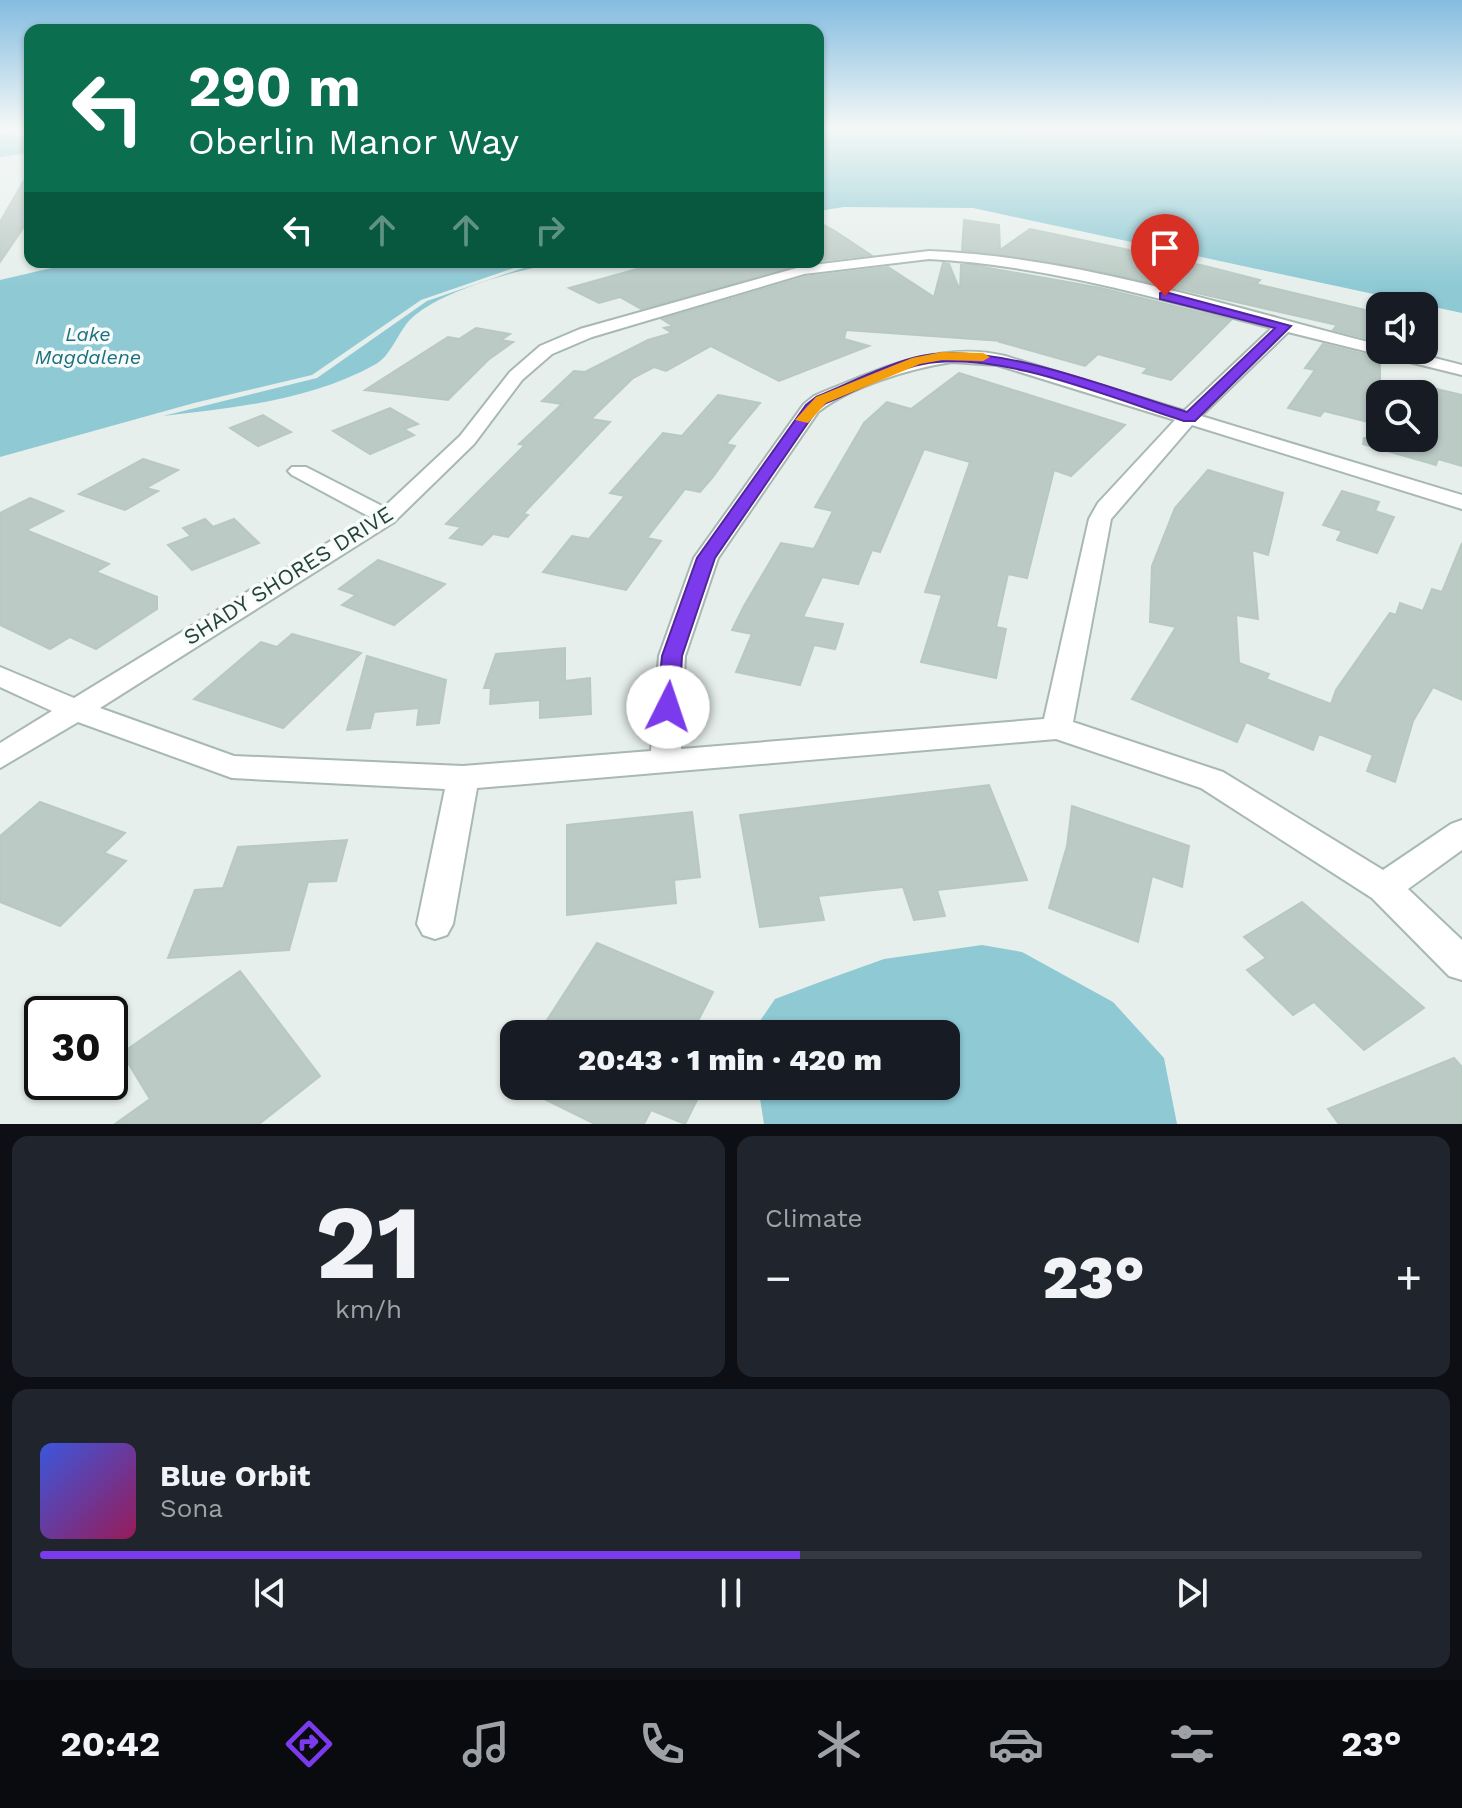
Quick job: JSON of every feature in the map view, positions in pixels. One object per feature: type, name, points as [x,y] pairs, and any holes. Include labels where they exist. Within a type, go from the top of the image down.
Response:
[{"type":"street","name":"SHADY SHORES DRIVE","points":[[0,757],[386,517],[467,440],[516,376],[546,350],[600,329],[792,273],[915,256],[1001,259],[1075,273],[1366,346]]},
{"type":"street","points":[[1057,728],[1100,519],[1113,499],[1189,417],[1284,326]]},
{"type":"street","points":[[665,758],[672,656],[706,558],[811,408],[821,400],[917,361],[972,355],[999,360],[1462,502]]},
{"type":"street","name":"SHADY SHORES DRIVE","points":[[1438,364],[1462,370]]},
{"type":"street","points":[[299,471],[386,517]]},
{"type":"street","points":[[0,676],[73,709],[232,767],[463,778],[665,758],[1057,728],[1212,780],[1384,888],[1462,964]]},
{"type":"street","points":[[435,924],[463,778]]},
{"type":"street","points":[[1384,888],[1462,833]]},
{"type":"water","points":[[824,180],[1462,180],[1462,313],[1438,308],[1438,292],[1366,292],[973,208],[844,207],[824,210]]},
{"type":"water","name":"Lake Magdalene","points":[[51,268],[514,268],[421,300],[312,375],[194,403],[0,457],[0,280]]},
{"type":"water","points":[[523,268],[532,268],[465,288]]},
{"type":"water","points":[[465,288],[414,316],[382,360],[351,376],[272,400],[163,416],[317,378],[427,301]]},
{"type":"water","points":[[982,945],[1022,952],[1113,1002],[1164,1058],[1177,1124],[764,1124],[760,1100],[960,1100],[960,1020],[761,1020],[775,999],[884,959]]},
{"type":"building","points":[[24,180],[24,227],[0,262],[0,222]]},
{"type":"building","points":[[964,220],[999,225],[1000,250],[1030,229],[1205,266],[1260,280],[1256,284],[1366,311],[1366,338],[1333,330],[1337,325],[1101,271],[962,250]]},
{"type":"building","points":[[824,225],[835,231],[871,255],[824,260]]},
{"type":"building","points":[[943,263],[949,264],[960,291],[961,265],[972,265],[1101,288],[1231,320],[1171,380],[1143,373],[1148,368],[1098,354],[1085,366],[1002,341],[846,330],[844,339],[869,346],[779,381],[711,346],[666,371],[654,367],[633,378],[591,419],[610,422],[523,514],[528,515],[508,537],[493,534],[482,545],[450,538],[461,527],[446,524],[525,445],[519,444],[562,404],[542,401],[574,371],[585,372],[648,340],[672,333],[664,328],[673,326],[662,319],[805,277],[888,267],[934,297]]},
{"type":"building","points":[[641,268],[790,268],[641,309],[620,297],[599,303],[569,288]]},
{"type":"building","points":[[476,328],[510,334],[501,340],[513,342],[488,360],[448,400],[365,390],[448,337],[459,339]]},
{"type":"building","points":[[1323,344],[1366,355],[1366,364],[1380,364],[1380,380],[1366,380],[1366,422],[1324,411],[1320,416],[1288,408],[1315,370],[1305,368]]},
{"type":"building","points":[[959,373],[1125,425],[1071,476],[1054,470],[1027,578],[1008,574],[996,627],[1006,629],[996,678],[921,662],[942,595],[925,592],[970,462],[924,449],[880,552],[872,550],[858,584],[822,577],[803,617],[843,624],[835,649],[814,645],[800,685],[736,672],[752,634],[732,630],[744,606],[781,543],[814,549],[833,511],[815,507],[864,423],[887,402],[911,409]]},
{"type":"building","points":[[1438,389],[1462,395],[1462,466],[1438,459],[1436,465],[1391,452],[1438,452]]},
{"type":"building","points":[[718,395],[760,403],[726,444],[735,446],[713,477],[700,492],[685,489],[647,538],[661,541],[626,590],[543,572],[572,536],[589,539],[625,496],[610,493],[663,433],[682,436]]},
{"type":"building","points":[[390,408],[418,424],[404,429],[414,435],[370,454],[333,431]]},
{"type":"building","points":[[263,415],[291,432],[258,446],[230,428]]},
{"type":"building","points":[[143,459],[178,470],[146,488],[158,491],[125,510],[79,494]]},
{"type":"building","points":[[1208,470],[1283,493],[1268,555],[1252,550],[1258,619],[1236,615],[1239,663],[1269,674],[1266,679],[1331,704],[1336,690],[1390,613],[1396,615],[1400,603],[1423,611],[1432,589],[1442,592],[1462,543],[1462,700],[1433,687],[1413,721],[1395,782],[1367,771],[1373,755],[1319,734],[1313,750],[1246,722],[1237,742],[1132,699],[1176,627],[1150,622],[1152,566],[1175,508]]},
{"type":"building","points":[[1342,491],[1379,502],[1375,511],[1394,517],[1377,553],[1337,540],[1342,531],[1323,525]]},
{"type":"building","points":[[30,498],[63,511],[26,530],[109,564],[96,572],[157,597],[157,609],[96,649],[70,637],[50,649],[0,625],[0,513]]},
{"type":"building","points":[[205,519],[213,527],[234,519],[259,543],[192,570],[168,545],[191,536],[183,528]]},
{"type":"building","points":[[378,560],[445,584],[394,625],[342,605],[356,595],[339,589]]},
{"type":"building","points":[[292,634],[361,653],[283,728],[194,699],[261,642],[277,647]]},
{"type":"building","points":[[565,648],[565,681],[590,678],[591,714],[540,718],[540,700],[490,704],[491,688],[484,688],[496,654]]},
{"type":"building","points":[[367,656],[446,680],[439,723],[417,725],[419,708],[374,712],[370,728],[347,730]]},
{"type":"building","points":[[989,785],[1027,880],[937,890],[945,916],[914,920],[903,887],[818,896],[824,920],[760,927],[740,815]]},
{"type":"building","points":[[40,802],[125,833],[104,853],[126,861],[60,926],[0,902],[0,836]]},
{"type":"building","points":[[1072,806],[1189,846],[1182,887],[1152,876],[1138,942],[1049,908],[1067,846]]},
{"type":"building","points":[[692,812],[700,877],[674,880],[676,903],[567,915],[567,825]]},
{"type":"building","points":[[347,840],[336,881],[308,882],[289,950],[168,958],[195,890],[223,888],[238,847]]},
{"type":"building","points":[[1302,902],[1424,1008],[1364,1050],[1314,1002],[1293,1015],[1247,970],[1266,958],[1244,937]]},
{"type":"building","points":[[597,943],[713,992],[698,1020],[547,1020]]},
{"type":"building","points":[[240,971],[320,1076],[259,1124],[115,1124],[150,1099],[128,1063],[128,1049]]},
{"type":"building","points":[[1454,1058],[1462,1067],[1462,1124],[1339,1124],[1328,1109]]},
{"type":"building","points":[[546,1100],[697,1100],[685,1124],[651,1110],[644,1124],[595,1124]]},
{"type":"slow traffic","points":[[802,420],[821,400],[917,361],[957,355],[983,357]]},
{"type":"route","points":[[668,707],[672,656],[706,558],[811,408],[821,400],[917,361],[957,355],[999,360],[1189,417],[1284,326],[1165,296]]}]
